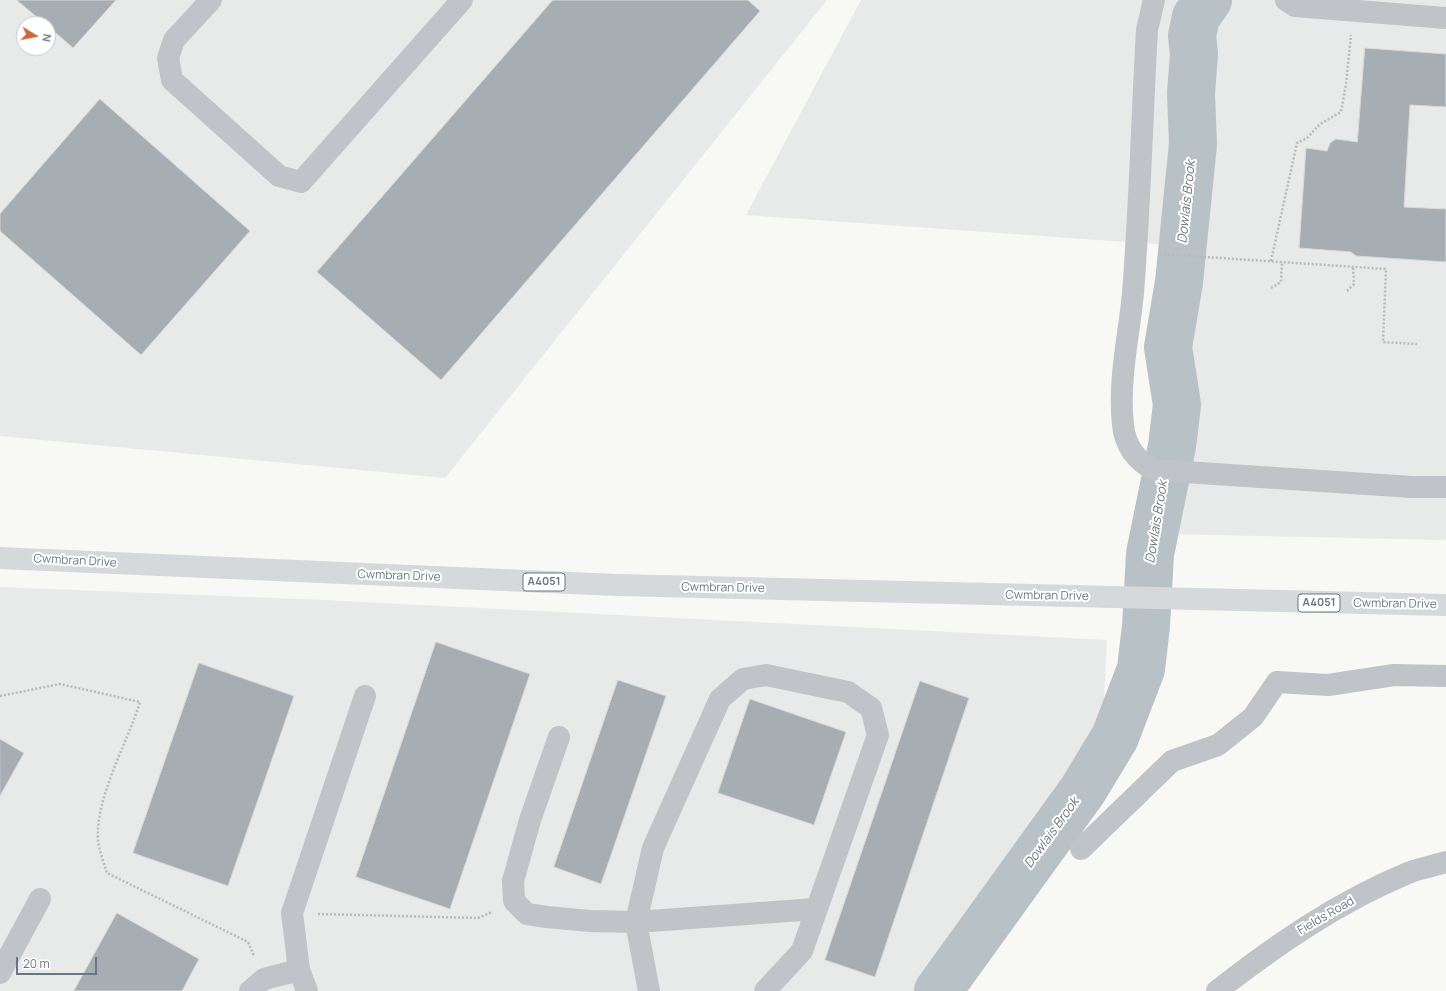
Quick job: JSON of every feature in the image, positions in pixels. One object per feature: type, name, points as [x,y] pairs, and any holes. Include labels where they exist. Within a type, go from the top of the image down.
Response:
[{"type":"main road","name":"Cwmbran Drive","points":[[0,558],[617,585],[1446,605]]},
{"type":"street","points":[[211,0],[174,40],[168,58],[172,80],[279,176],[301,182],[462,0]]},
{"type":"street","points":[[1154,0],[1147,30],[1133,293],[1123,378],[1123,426],[1129,450],[1147,466],[1154,470],[1428,488],[1446,487]]},
{"type":"street","points":[[1286,0],[1294,6],[1446,18]]},
{"type":"street","points":[[649,991],[636,922],[654,848],[720,699],[743,679],[766,675],[848,692],[871,708],[878,735],[802,951],[765,991]]},
{"type":"street","points":[[1081,849],[1172,761],[1218,745],[1253,717],[1277,682],[1328,685],[1394,675],[1446,676]]},
{"type":"street","points":[[307,991],[300,970],[292,913],[365,696]]},
{"type":"street","points":[[559,737],[530,820],[513,881],[514,901],[527,914],[547,918],[636,922],[816,909]]},
{"type":"street","name":"Fields Road","points":[[1217,991],[1270,950],[1332,910],[1409,872],[1446,862]]},
{"type":"street","points":[[0,973],[40,899]]},
{"type":"street","points":[[257,985],[300,970]]},
{"type":"path","points":[[1272,261],[1297,143],[1307,138],[1320,124],[1341,112],[1346,84],[1354,11]]},
{"type":"path","points":[[1135,252],[1386,269],[1383,342],[1417,344]]},
{"type":"path","points":[[1271,288],[1281,282],[1282,262]]},
{"type":"path","points":[[1348,291],[1354,284],[1353,266]]},
{"type":"path","points":[[0,696],[60,684],[140,702],[132,729],[102,800],[98,840],[107,873],[248,942],[257,985]]},
{"type":"path","points":[[292,913],[478,918],[514,901]]},
{"type":"shaded area","points":[[0,0],[827,0],[445,478],[0,436]]},
{"type":"shaded area","points":[[861,0],[1446,0],[1446,540],[1170,534],[1169,245],[746,215]]},
{"type":"shaded area","points":[[0,587],[323,600],[1107,640],[1103,720],[1034,849],[948,991],[0,991]]},
{"type":"building","points":[[17,0],[116,0],[73,48],[56,33],[56,16],[36,16]]},
{"type":"building","points":[[553,0],[748,0],[760,11],[441,380],[317,272]]},
{"type":"building","points":[[1365,48],[1446,54],[1446,107],[1410,105],[1404,207],[1446,209],[1446,262],[1356,256],[1351,252],[1299,248],[1306,148],[1327,151],[1330,143],[1336,139],[1357,142]]},
{"type":"building","points":[[100,99],[250,231],[141,355],[0,231],[0,214]]},
{"type":"building","points":[[436,642],[530,674],[450,909],[356,877]]},
{"type":"building","points":[[199,663],[294,696],[228,886],[133,853]]},
{"type":"building","points":[[618,680],[666,696],[601,884],[554,867]]},
{"type":"building","points":[[920,681],[969,698],[875,977],[825,960]]},
{"type":"building","points":[[750,699],[846,732],[814,825],[718,793]]},
{"type":"building","points":[[0,739],[24,753],[0,796]]},
{"type":"building","points":[[117,913],[199,959],[182,991],[74,991]]},
{"type":"waterway","name":"Dowlais Brook","points":[[938,991],[1083,790],[1115,737],[1141,669],[1146,626],[1150,554],[1172,446],[1177,405],[1168,347],[1179,282],[1193,144],[1191,93],[1194,54],[1192,36],[1196,17],[1208,0]]}]
